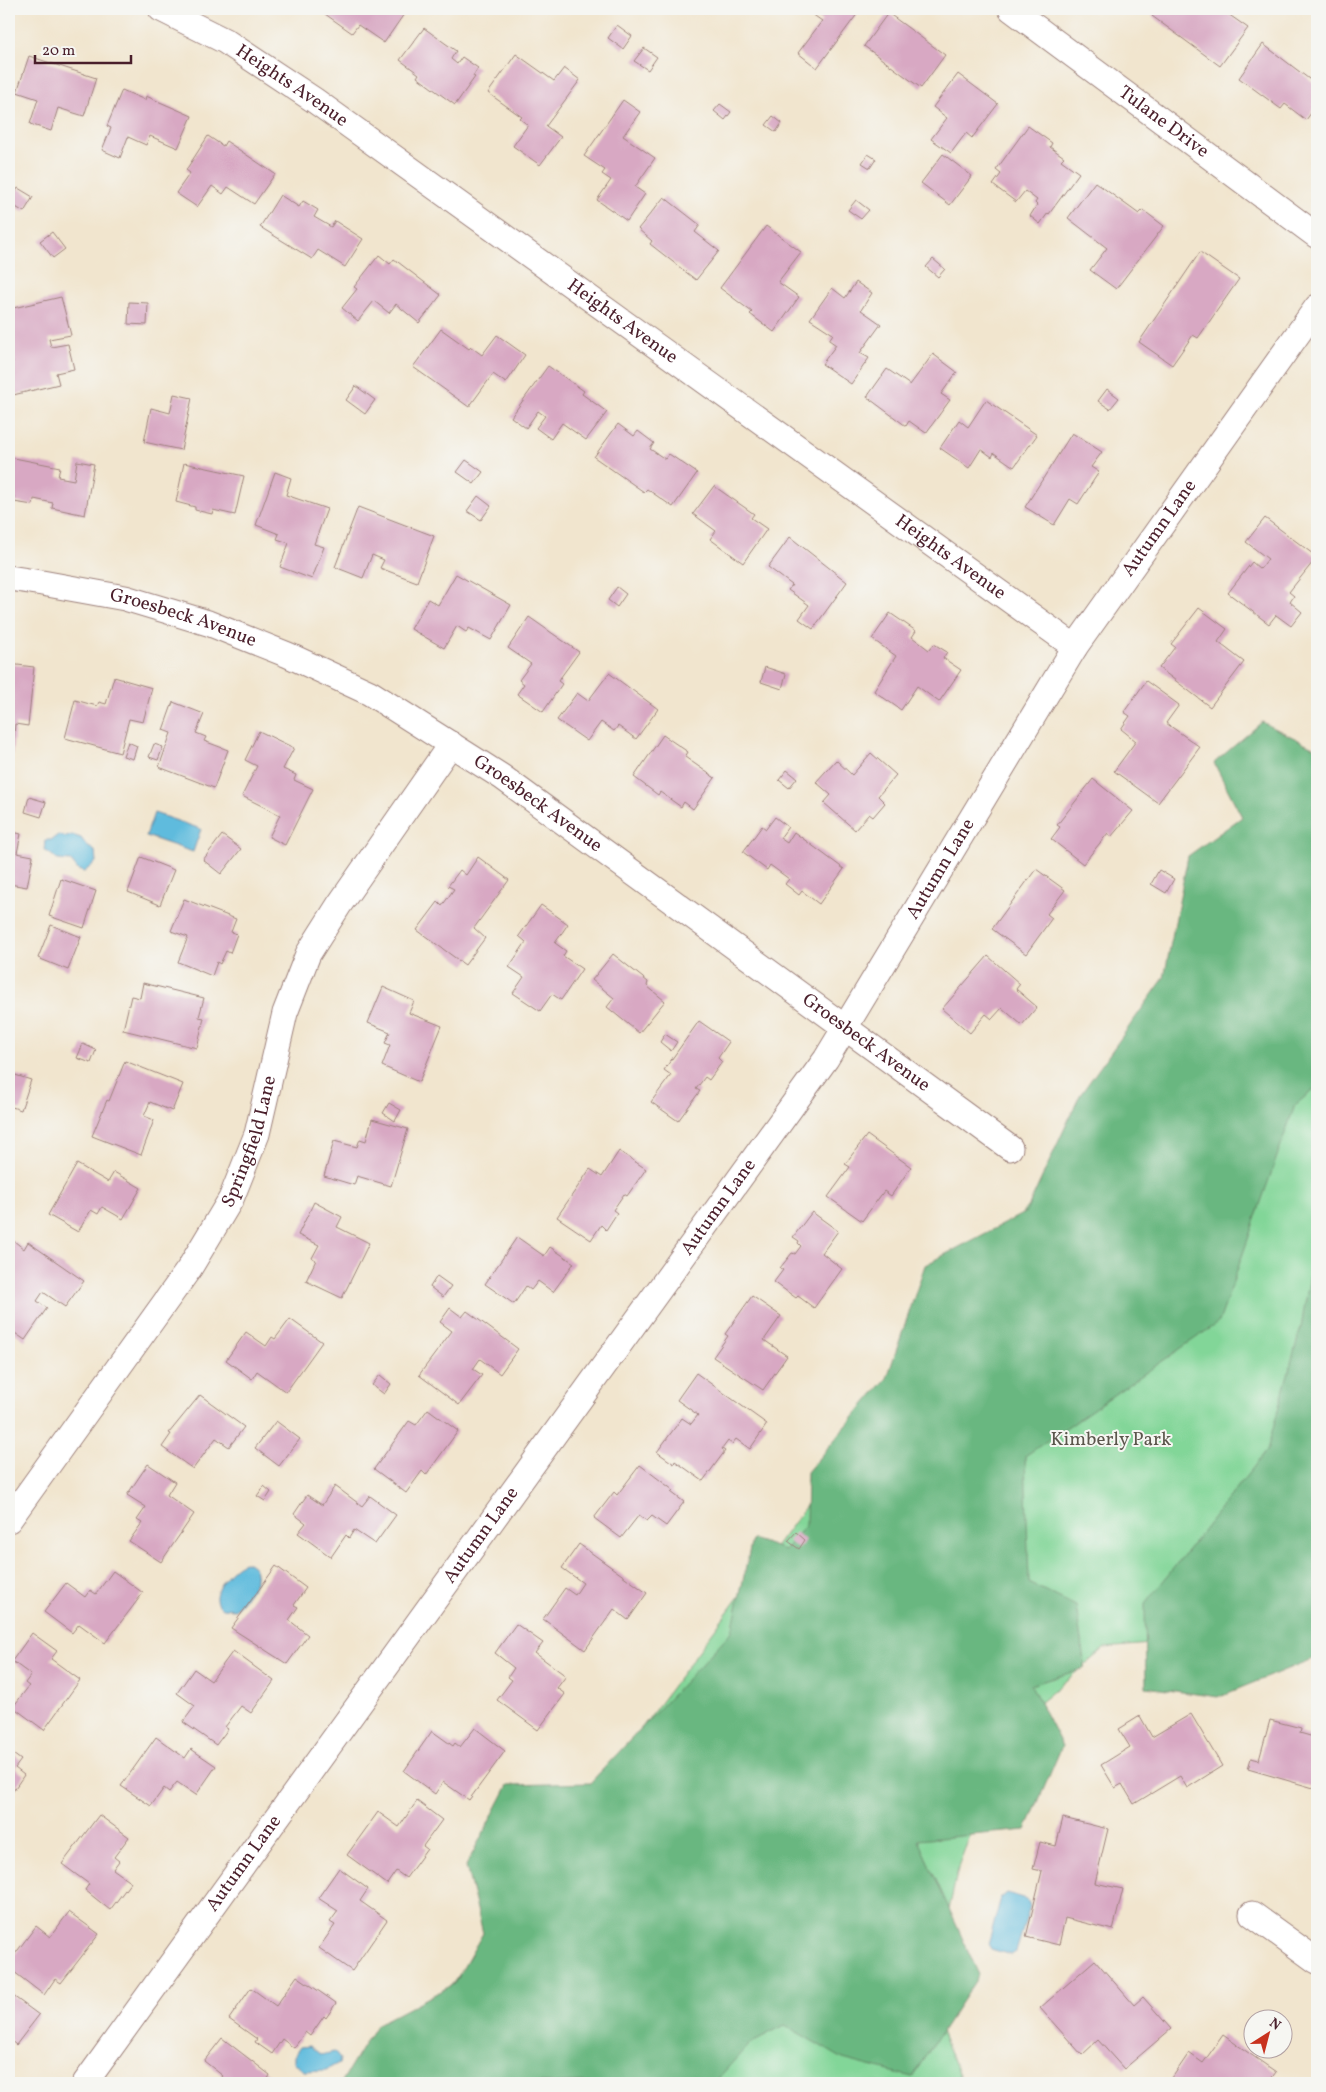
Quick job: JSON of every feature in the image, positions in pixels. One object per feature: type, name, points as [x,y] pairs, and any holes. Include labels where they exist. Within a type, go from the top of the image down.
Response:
[{"type":"street","name":"Heights Avenue","points":[[161,9],[226,41],[314,100],[1075,647]]},
{"type":"street","name":"Tulane Drive","points":[[1011,9],[1317,236]]},
{"type":"street","name":"Autumn Lane","points":[[85,2083],[550,1443],[826,1059],[1075,647],[1317,307]]},
{"type":"street","name":"Groesbeck Avenue","points":[[9,578],[42,582],[125,598],[208,623],[288,655],[370,693],[502,777],[1010,1148]]},
{"type":"street","name":"Springfield Lane","points":[[9,1520],[189,1269],[231,1199],[257,1134],[285,1013],[308,954],[339,905],[451,744]]},
{"type":"street","points":[[1252,1914],[1317,1961]]},
{"type":"green space","name":"Kimberly Park","points":[[1262,722],[1317,749],[1317,1087],[1295,1105],[1219,1322],[1025,1456],[1029,1583],[1076,1606],[1085,1668],[1031,1685],[1062,1746],[1026,1830],[918,1840],[979,1975],[912,2077],[843,2059],[785,2025],[750,2043],[714,2083],[341,2083],[376,2025],[454,1984],[483,1933],[466,1866],[508,1785],[590,1783],[732,1631],[752,1539],[785,1550],[806,1525],[807,1472],[887,1378],[925,1265],[1026,1212],[1080,1095],[1164,978],[1188,856],[1242,817],[1214,763]]},
{"type":"green space","name":"Kimberly Park","points":[[1317,815],[1317,1623],[1217,1638],[1105,1648],[1013,1725],[959,1864],[929,2002],[962,2083],[379,2083]]},
{"type":"green space","points":[[1317,1235],[1317,1657],[1218,1697],[1146,1687],[1145,1604],[1267,1450],[1301,1327]]},
{"type":"water","points":[[154,813],[201,829],[193,852],[146,836]]},
{"type":"water","points":[[58,835],[66,837],[72,835],[81,838],[87,846],[95,851],[96,862],[84,872],[78,870],[71,861],[58,860],[44,851],[45,840],[51,840]]},
{"type":"water","points":[[246,1562],[253,1566],[256,1572],[254,1585],[235,1609],[222,1608],[216,1600],[222,1582],[237,1566]]},
{"type":"water","points":[[1007,1893],[1027,1899],[1030,1906],[1016,1952],[1011,1955],[991,1949],[988,1944],[1001,1898]]},
{"type":"water","points":[[310,2046],[321,2055],[334,2052],[340,2059],[339,2063],[326,2070],[304,2071],[294,2062],[294,2056],[300,2047]]},
{"type":"building","points":[[318,9],[397,9],[404,14],[384,43],[358,25],[352,33]]},
{"type":"building","points":[[805,9],[861,9],[817,68],[798,53],[822,21]]},
{"type":"building","points":[[1157,9],[1221,9],[1248,28],[1220,66],[1152,16]]},
{"type":"building","points":[[888,13],[945,55],[921,88],[864,46]]},
{"type":"building","points":[[617,25],[632,36],[623,49],[608,38]]},
{"type":"building","points":[[424,28],[456,51],[451,59],[457,64],[462,57],[478,68],[473,76],[475,77],[455,105],[417,77],[419,74],[400,60]]},
{"type":"building","points":[[1263,44],[1317,85],[1317,105],[1306,120],[1285,104],[1281,109],[1239,78]]},
{"type":"building","points":[[644,48],[657,57],[648,70],[634,61]]},
{"type":"building","points":[[516,54],[554,81],[564,68],[580,80],[546,126],[561,137],[540,165],[513,146],[528,125],[520,119],[522,117],[488,93]]},
{"type":"building","points":[[29,56],[96,78],[84,116],[58,108],[51,131],[30,124],[38,99],[17,92]]},
{"type":"building","points":[[958,74],[998,104],[972,138],[966,133],[951,153],[931,139],[947,118],[933,107]]},
{"type":"building","points":[[122,90],[145,100],[146,96],[192,116],[178,148],[150,136],[146,145],[128,137],[120,158],[102,150],[111,128],[107,126]]},
{"type":"building","points":[[623,100],[640,112],[623,136],[655,158],[635,187],[645,194],[627,221],[597,200],[611,180],[602,174],[605,170],[584,156]]},
{"type":"building","points":[[720,104],[731,112],[725,120],[714,111]]},
{"type":"building","points":[[773,116],[782,123],[776,132],[766,125]]},
{"type":"building","points":[[1028,126],[1052,143],[1050,147],[1064,157],[1061,160],[1079,173],[1040,224],[1030,216],[1037,205],[1035,203],[1037,200],[1025,191],[1016,202],[993,185],[1001,174],[996,170]]},
{"type":"building","points":[[208,136],[223,146],[226,141],[275,174],[254,204],[228,187],[223,194],[212,186],[197,207],[176,193],[190,173],[186,170]]},
{"type":"building","points":[[868,154],[876,159],[870,168],[862,163]]},
{"type":"building","points":[[943,154],[972,176],[950,205],[921,183]]},
{"type":"building","points":[[1095,182],[1139,214],[1143,210],[1164,226],[1116,289],[1090,270],[1107,248],[1068,218]]},
{"type":"building","points":[[18,188],[33,197],[24,212],[9,203]]},
{"type":"building","points":[[280,195],[299,207],[303,201],[318,210],[314,217],[331,227],[335,221],[363,239],[345,267],[318,250],[312,259],[260,227]]},
{"type":"building","points":[[664,197],[700,225],[695,232],[719,251],[696,280],[650,244],[652,241],[638,229]]},
{"type":"building","points":[[856,200],[869,210],[861,219],[848,210]]},
{"type":"building","points":[[766,226],[801,252],[778,282],[799,297],[774,332],[750,314],[752,312],[720,288]]},
{"type":"building","points":[[52,232],[65,249],[53,258],[40,241]]},
{"type":"building","points":[[1200,252],[1239,279],[1198,338],[1193,335],[1172,365],[1139,342]]},
{"type":"building","points":[[379,255],[390,264],[394,259],[441,295],[419,323],[396,304],[389,313],[374,301],[358,321],[342,308],[357,289],[354,287]]},
{"type":"building","points":[[933,259],[945,269],[938,277],[926,267]]},
{"type":"building","points":[[856,282],[872,293],[861,310],[881,324],[860,353],[869,358],[851,384],[822,364],[836,345],[829,340],[833,334],[810,319],[832,288],[845,298]]},
{"type":"building","points":[[61,297],[71,335],[49,339],[51,347],[68,344],[74,369],[56,373],[59,384],[9,396],[9,363],[13,362],[9,350],[9,309]]},
{"type":"building","points":[[129,302],[148,303],[147,325],[128,324]]},
{"type":"building","points":[[441,329],[469,349],[471,347],[482,355],[497,335],[525,355],[506,383],[493,374],[469,407],[413,367]]},
{"type":"building","points":[[933,354],[957,372],[941,394],[950,400],[926,433],[909,421],[906,426],[867,397],[887,369],[910,385]]},
{"type":"building","points":[[548,366],[584,391],[582,394],[607,412],[586,440],[562,423],[551,439],[536,428],[545,416],[538,411],[526,428],[511,417]]},
{"type":"building","points":[[356,386],[375,400],[365,414],[346,400]]},
{"type":"building","points":[[1107,389],[1119,398],[1110,409],[1098,401]]},
{"type":"building","points":[[174,394],[192,398],[181,450],[144,442],[151,408],[170,413]]},
{"type":"building","points":[[986,400],[1037,435],[1014,467],[994,453],[992,457],[981,449],[969,468],[940,448],[959,420],[968,427]]},
{"type":"building","points":[[618,424],[634,436],[638,431],[654,443],[650,449],[665,459],[669,454],[697,473],[673,507],[647,489],[644,492],[594,457]]},
{"type":"building","points":[[1072,433],[1102,452],[1091,467],[1099,472],[1078,504],[1070,499],[1054,525],[1025,507]]},
{"type":"building","points":[[9,457],[60,467],[58,477],[74,480],[77,461],[94,464],[85,515],[52,508],[53,503],[34,499],[33,505],[14,502],[14,496],[9,495]]},
{"type":"building","points":[[466,460],[483,472],[474,484],[457,472]]},
{"type":"building","points":[[184,463],[244,476],[235,515],[213,510],[212,514],[195,510],[195,507],[176,502]]},
{"type":"building","points":[[275,472],[291,478],[286,495],[327,509],[314,544],[324,547],[312,579],[280,567],[289,543],[277,539],[279,534],[256,525]]},
{"type":"building","points":[[714,486],[754,514],[751,518],[767,529],[743,563],[710,539],[716,531],[693,514]]},
{"type":"building","points":[[478,496],[491,506],[481,520],[467,511]]},
{"type":"building","points":[[358,507],[434,536],[417,582],[380,568],[384,560],[372,555],[363,578],[335,567]]},
{"type":"building","points":[[1265,518],[1317,557],[1289,592],[1294,596],[1290,602],[1302,612],[1291,626],[1276,615],[1269,624],[1228,593],[1252,562],[1260,569],[1268,559],[1246,542]]},
{"type":"building","points":[[790,537],[847,582],[813,629],[799,619],[809,605],[788,590],[792,585],[768,567]]},
{"type":"building","points":[[456,574],[511,605],[491,640],[469,628],[466,632],[457,626],[444,648],[411,629],[428,599],[438,605]]},
{"type":"building","points":[[617,587],[626,594],[617,607],[608,600]]},
{"type":"building","points":[[1199,608],[1227,629],[1218,642],[1244,662],[1210,707],[1159,668],[1175,647],[1171,644]]},
{"type":"building","points":[[890,613],[916,631],[912,637],[929,650],[934,644],[947,652],[943,658],[961,670],[939,702],[917,686],[901,710],[874,691],[896,656],[872,639]]},
{"type":"building","points":[[529,617],[579,652],[558,681],[562,684],[543,712],[517,694],[524,684],[519,680],[531,664],[508,648]]},
{"type":"building","points":[[9,664],[34,667],[28,726],[15,724],[12,757],[9,757]]},
{"type":"building","points":[[765,667],[786,674],[782,689],[761,682]]},
{"type":"building","points":[[609,673],[658,709],[636,739],[618,726],[614,731],[601,722],[587,741],[557,720],[577,693],[588,701]]},
{"type":"building","points":[[114,677],[152,688],[143,722],[129,719],[120,753],[65,738],[75,700],[97,706],[99,702],[106,704]]},
{"type":"building","points":[[1146,681],[1179,705],[1166,723],[1200,747],[1158,803],[1114,771],[1136,741],[1121,729],[1130,716],[1124,712]]},
{"type":"building","points":[[173,702],[204,714],[196,733],[206,737],[204,741],[228,750],[214,788],[159,767],[171,733],[163,730]]},
{"type":"building","points":[[259,731],[294,748],[283,769],[296,775],[294,780],[313,789],[285,845],[269,837],[280,815],[242,796],[257,766],[245,760]]},
{"type":"building","points":[[663,735],[688,752],[685,757],[715,778],[693,809],[684,802],[681,807],[660,792],[658,795],[634,777]]},
{"type":"building","points":[[128,742],[137,746],[133,759],[123,756]]},
{"type":"building","points":[[154,744],[163,747],[158,760],[149,757]]},
{"type":"building","points":[[871,753],[896,775],[878,796],[885,803],[873,817],[869,814],[855,830],[824,803],[831,795],[816,782],[836,760],[852,775]]},
{"type":"building","points":[[787,770],[797,778],[789,788],[779,780]]},
{"type":"building","points":[[1093,779],[1133,811],[1111,837],[1108,833],[1083,864],[1051,839],[1060,827],[1057,825]]},
{"type":"building","points":[[29,797],[46,802],[41,817],[25,812]]},
{"type":"building","points":[[775,817],[788,827],[780,838],[787,843],[794,832],[844,869],[819,904],[802,891],[799,895],[785,884],[789,879],[770,865],[767,870],[743,852],[762,826],[766,829]]},
{"type":"building","points":[[9,831],[21,834],[17,853],[33,856],[27,887],[9,884]]},
{"type":"building","points":[[222,835],[241,849],[221,874],[203,860]]},
{"type":"building","points":[[141,857],[174,870],[160,905],[128,892]]},
{"type":"building","points":[[478,857],[509,880],[474,928],[485,938],[465,965],[417,930],[438,902],[442,906],[454,889],[448,886],[460,870],[466,875]]},
{"type":"building","points":[[1036,869],[1065,890],[1047,914],[1052,918],[1026,954],[992,929]]},
{"type":"building","points":[[1159,870],[1174,879],[1166,893],[1151,884]]},
{"type":"building","points":[[61,879],[96,891],[84,928],[49,916]]},
{"type":"building","points":[[184,899],[236,919],[231,932],[237,934],[230,953],[226,951],[220,964],[217,962],[212,976],[178,962],[188,937],[171,931]]},
{"type":"building","points":[[541,905],[568,924],[555,943],[566,951],[563,956],[582,969],[561,1000],[552,994],[540,1011],[513,993],[524,977],[509,967],[526,942],[519,936]]},
{"type":"building","points":[[51,925],[81,937],[68,970],[38,958]]},
{"type":"building","points":[[613,954],[648,982],[647,986],[665,1001],[639,1033],[607,1007],[614,998],[592,980]]},
{"type":"building","points":[[988,956],[1020,984],[1016,989],[1037,1007],[1022,1025],[1002,1008],[992,1019],[986,1014],[970,1033],[942,1009]]},
{"type":"building","points":[[143,983],[204,998],[199,1017],[204,1018],[197,1048],[123,1030],[131,996],[140,998]]},
{"type":"building","points":[[383,987],[414,1001],[409,1013],[442,1026],[419,1082],[382,1066],[390,1045],[385,1043],[390,1032],[368,1023]]},
{"type":"building","points":[[699,1021],[729,1042],[718,1058],[722,1062],[709,1080],[705,1077],[696,1089],[700,1091],[678,1121],[651,1102],[671,1075],[664,1070]]},
{"type":"building","points":[[665,1034],[677,1042],[671,1051],[660,1042]]},
{"type":"building","points":[[83,1044],[96,1050],[91,1063],[77,1058]]},
{"type":"building","points":[[125,1061],[183,1084],[172,1111],[150,1102],[144,1116],[154,1120],[141,1155],[92,1136]]},
{"type":"building","points":[[9,1073],[31,1080],[21,1110],[9,1106]]},
{"type":"building","points":[[389,1103],[401,1110],[395,1121],[383,1113]]},
{"type":"building","points":[[372,1119],[408,1129],[391,1186],[357,1176],[354,1185],[324,1176],[334,1141],[357,1147],[360,1139],[366,1141]]},
{"type":"building","points":[[867,1135],[911,1167],[891,1196],[884,1191],[862,1221],[828,1197],[850,1167],[845,1164]]},
{"type":"building","points":[[619,1151],[646,1169],[627,1196],[624,1194],[613,1210],[617,1213],[606,1230],[601,1225],[591,1240],[557,1217],[590,1169],[602,1177]]},
{"type":"building","points":[[77,1164],[108,1182],[114,1172],[141,1188],[123,1219],[102,1207],[98,1214],[91,1210],[78,1232],[48,1215]]},
{"type":"building","points":[[314,1202],[342,1217],[337,1227],[369,1243],[342,1298],[306,1281],[316,1260],[312,1258],[319,1245],[298,1235]]},
{"type":"building","points":[[812,1212],[838,1231],[822,1253],[842,1269],[814,1308],[774,1282],[783,1270],[780,1268],[792,1253],[795,1254],[801,1246],[798,1243],[799,1241],[793,1237]]},
{"type":"building","points":[[517,1237],[544,1256],[550,1247],[574,1263],[553,1292],[538,1281],[531,1290],[526,1286],[514,1304],[485,1284]]},
{"type":"building","points":[[14,1241],[24,1249],[28,1242],[84,1281],[65,1307],[43,1292],[37,1301],[47,1308],[25,1340],[9,1329],[9,1249]]},
{"type":"building","points":[[437,1276],[451,1286],[443,1297],[430,1287]]},
{"type":"building","points":[[752,1296],[781,1316],[764,1340],[787,1356],[763,1390],[713,1357],[728,1336],[725,1334]]},
{"type":"building","points":[[450,1308],[462,1317],[467,1311],[518,1349],[500,1374],[480,1359],[473,1369],[482,1375],[459,1405],[419,1375],[452,1331],[440,1322]]},
{"type":"building","points":[[290,1319],[322,1342],[286,1392],[257,1371],[252,1379],[226,1360],[246,1332],[266,1346],[272,1337],[275,1339]]},
{"type":"building","points":[[696,1373],[767,1424],[750,1449],[736,1439],[732,1444],[728,1441],[722,1449],[725,1451],[703,1481],[675,1461],[674,1464],[657,1452],[682,1418],[691,1424],[698,1415],[677,1400]]},
{"type":"building","points":[[380,1375],[391,1384],[384,1394],[372,1385]]},
{"type":"building","points":[[200,1395],[244,1427],[229,1447],[216,1438],[193,1469],[162,1447],[171,1434],[169,1433]]},
{"type":"building","points":[[428,1409],[458,1431],[426,1475],[422,1471],[406,1493],[374,1469],[409,1421],[416,1425]]},
{"type":"building","points":[[276,1421],[300,1439],[279,1466],[255,1448]]},
{"type":"building","points":[[148,1464],[175,1482],[167,1495],[194,1514],[161,1562],[129,1541],[142,1523],[137,1520],[146,1507],[127,1495]]},
{"type":"building","points":[[640,1465],[673,1490],[671,1492],[684,1502],[666,1526],[652,1516],[647,1521],[639,1515],[621,1538],[594,1518],[614,1492],[617,1495]]},
{"type":"building","points":[[264,1486],[271,1492],[265,1501],[257,1496]]},
{"type":"building","points":[[335,1486],[362,1506],[370,1496],[396,1515],[375,1544],[354,1530],[349,1538],[346,1535],[331,1557],[298,1533],[306,1523],[294,1514],[307,1495],[322,1505]]},
{"type":"building","points":[[796,1532],[805,1540],[799,1549],[788,1541]]},
{"type":"building","points":[[579,1544],[647,1593],[628,1620],[614,1609],[585,1650],[543,1619],[565,1588],[575,1595],[583,1583],[562,1568]]},
{"type":"building","points":[[276,1566],[306,1588],[294,1605],[298,1607],[289,1620],[308,1635],[287,1664],[231,1628]]},
{"type":"building","points":[[113,1571],[143,1593],[105,1643],[79,1624],[72,1633],[44,1612],[66,1583],[85,1597],[90,1590],[96,1594]]},
{"type":"building","points":[[516,1624],[543,1643],[535,1653],[566,1676],[557,1688],[565,1694],[538,1730],[497,1700],[512,1680],[508,1677],[514,1668],[495,1653]]},
{"type":"building","points":[[32,1633],[57,1651],[51,1659],[80,1680],[44,1730],[13,1707],[29,1686],[25,1683],[31,1675],[12,1661]]},
{"type":"building","points":[[233,1651],[274,1681],[251,1713],[241,1706],[225,1727],[228,1729],[216,1745],[183,1722],[195,1706],[177,1693],[194,1669],[211,1681]]},
{"type":"building","points":[[1191,1714],[1222,1766],[1187,1788],[1180,1776],[1134,1804],[1122,1784],[1115,1788],[1101,1765],[1130,1747],[1119,1729],[1140,1716],[1152,1737]]},
{"type":"building","points":[[1270,1720],[1301,1728],[1300,1733],[1317,1738],[1317,1789],[1248,1769],[1251,1758],[1259,1760]]},
{"type":"building","points":[[475,1728],[505,1751],[469,1800],[443,1782],[435,1794],[404,1771],[432,1731],[453,1746],[455,1743],[460,1747]]},
{"type":"building","points":[[156,1737],[185,1758],[191,1749],[216,1766],[196,1795],[177,1782],[169,1792],[164,1788],[151,1806],[121,1786]]},
{"type":"building","points":[[9,1751],[21,1760],[15,1768],[24,1775],[9,1797]]},
{"type":"building","points":[[417,1801],[442,1820],[423,1846],[427,1849],[406,1878],[396,1871],[387,1884],[347,1855],[378,1812],[399,1827]]},
{"type":"building","points":[[99,1815],[129,1837],[114,1857],[119,1861],[113,1869],[131,1882],[110,1910],[85,1890],[89,1884],[62,1864]]},
{"type":"building","points":[[1063,1818],[1108,1829],[1095,1883],[1123,1889],[1113,1930],[1065,1918],[1059,1945],[1026,1937],[1042,1871],[1033,1869],[1040,1842],[1056,1846]]},
{"type":"building","points":[[339,1868],[368,1889],[360,1901],[387,1920],[352,1971],[319,1948],[335,1925],[330,1922],[338,1911],[318,1898]]},
{"type":"building","points":[[69,1912],[99,1934],[61,1983],[55,1979],[44,1995],[9,1968],[9,1962],[36,1926],[50,1937]]},
{"type":"building","points":[[1095,1960],[1134,2005],[1143,1997],[1171,2029],[1124,2069],[1098,2040],[1082,2055],[1040,2008]]},
{"type":"building","points":[[297,1976],[336,2003],[310,2036],[305,2032],[294,2048],[282,2039],[272,2054],[255,2042],[257,2039],[229,2019],[251,1988],[276,2006]]},
{"type":"building","points":[[9,1993],[39,2015],[16,2045],[9,2039]]},
{"type":"building","points":[[1223,2035],[1244,2050],[1244,2060],[1259,2060],[1276,2072],[1268,2083],[1179,2083],[1172,2078],[1189,2053],[1203,2063]]},
{"type":"building","points":[[222,2038],[270,2075],[268,2079],[273,2083],[217,2083],[223,2076],[204,2061]]}]
